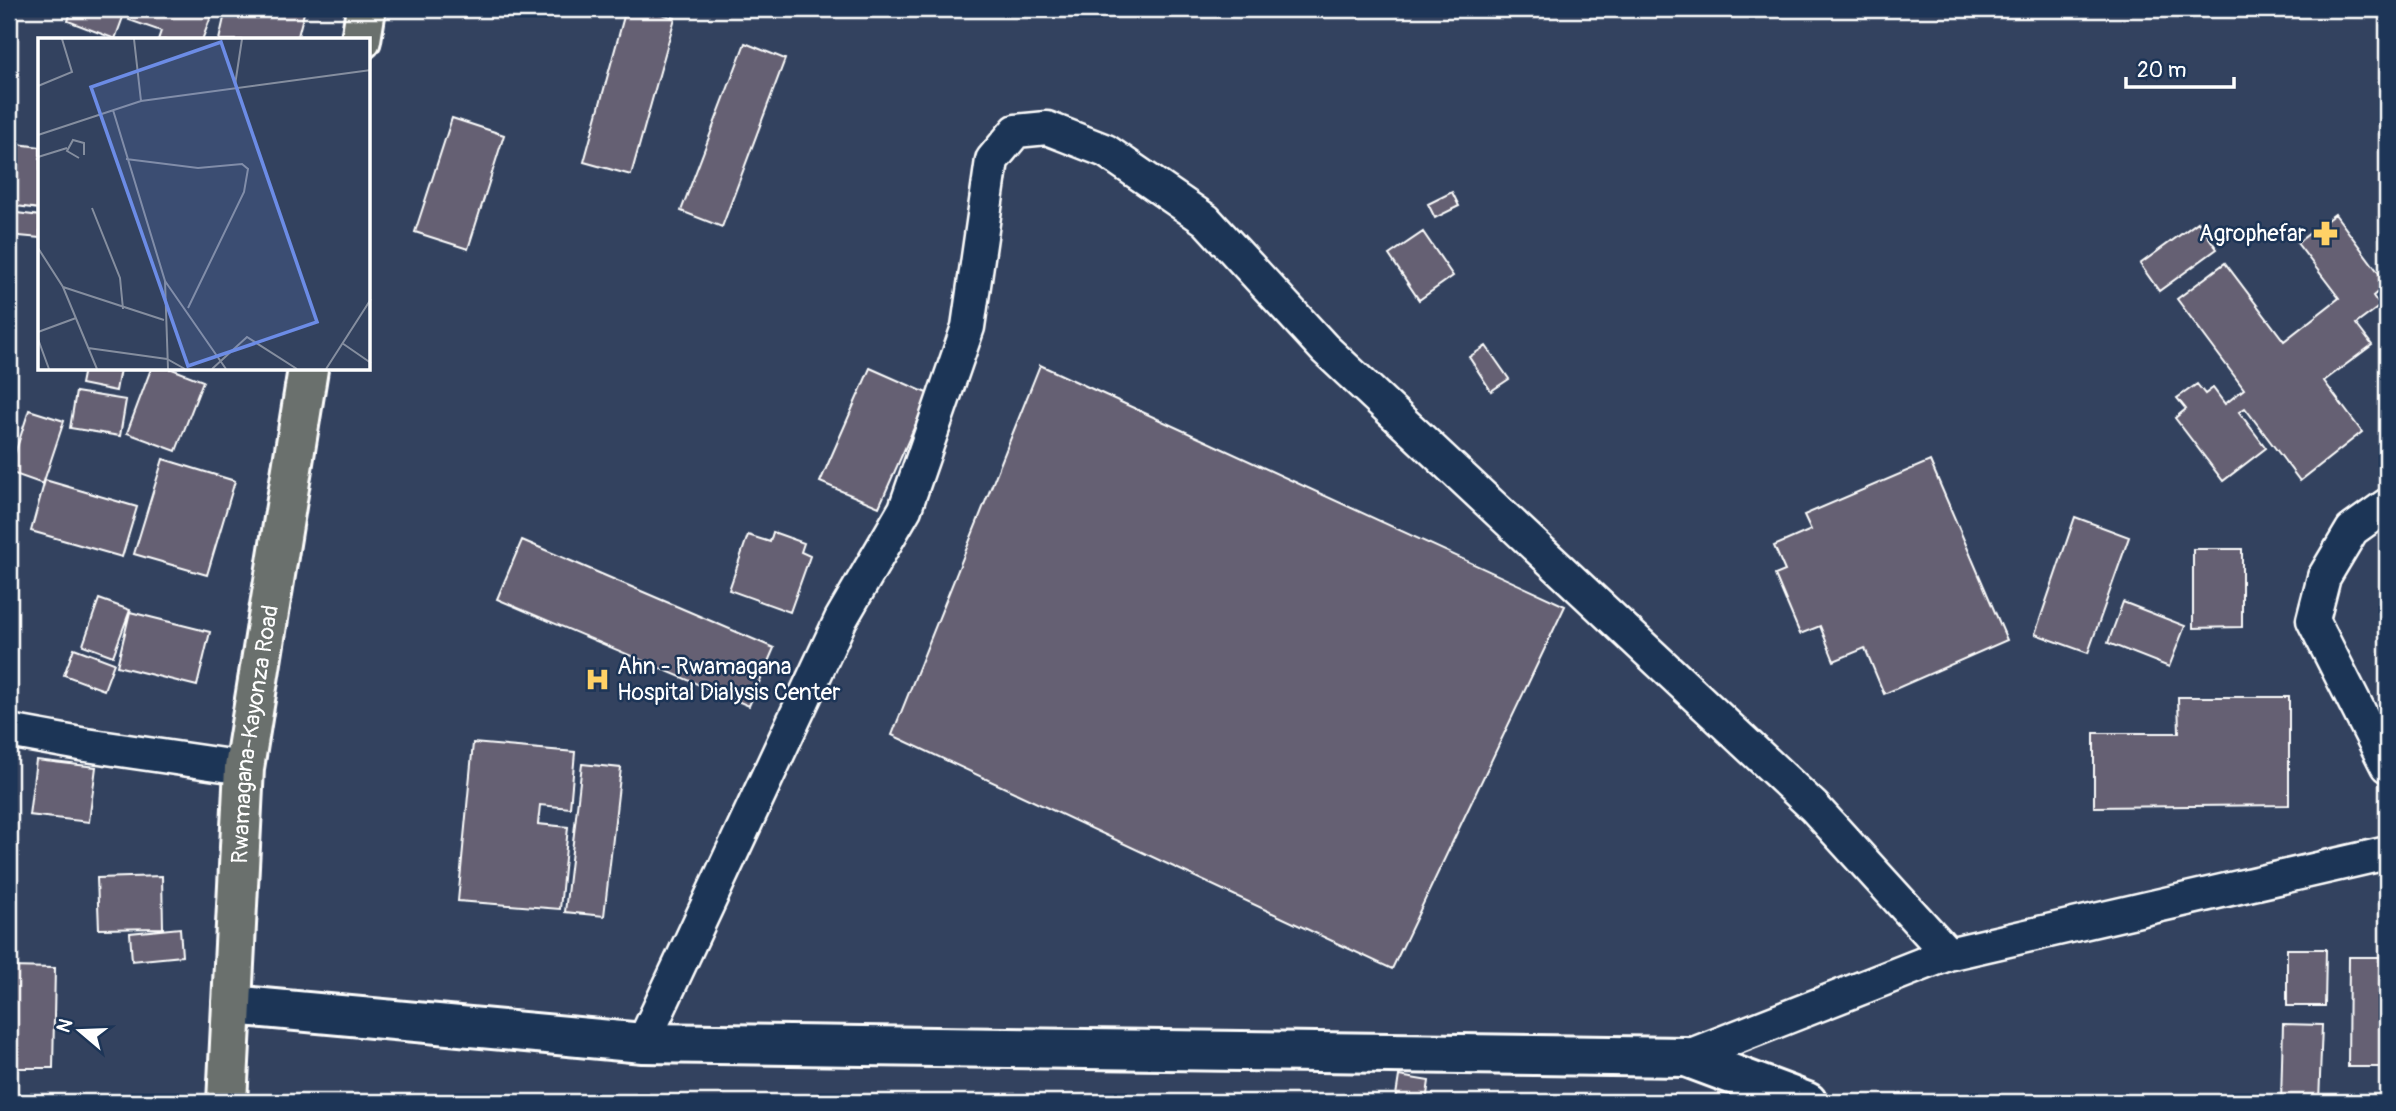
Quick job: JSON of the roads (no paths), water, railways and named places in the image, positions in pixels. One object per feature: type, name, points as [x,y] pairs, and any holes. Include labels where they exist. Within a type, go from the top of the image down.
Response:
[{"type":"highway","points":[[361,38],[366,9]]},
{"type":"highway","name":"Rwamagana-Kayonza Road","points":[[227,1102],[244,768],[308,371]]},
{"type":"main road","points":[[232,1005],[643,1043],[1686,1057],[1807,1102]]},
{"type":"street","points":[[643,1043],[841,619],[905,509],[968,327],[992,160],[1016,131],[1047,128],[1106,151],[1206,220],[1325,349],[1814,807],[1948,954]]},
{"type":"street","points":[[2387,505],[2352,530],[2325,577],[2313,620],[2387,766]]},
{"type":"street","points":[[9,731],[244,768]]},
{"type":"street","points":[[1686,1057],[1948,954],[2387,853]]},
{"type":"place","name":"Agrophefar","points":[[2326,233]]},
{"type":"place","name":"Ahn - Rwamagana Hospital Dialysis Center","points":[[597,679]]}]
